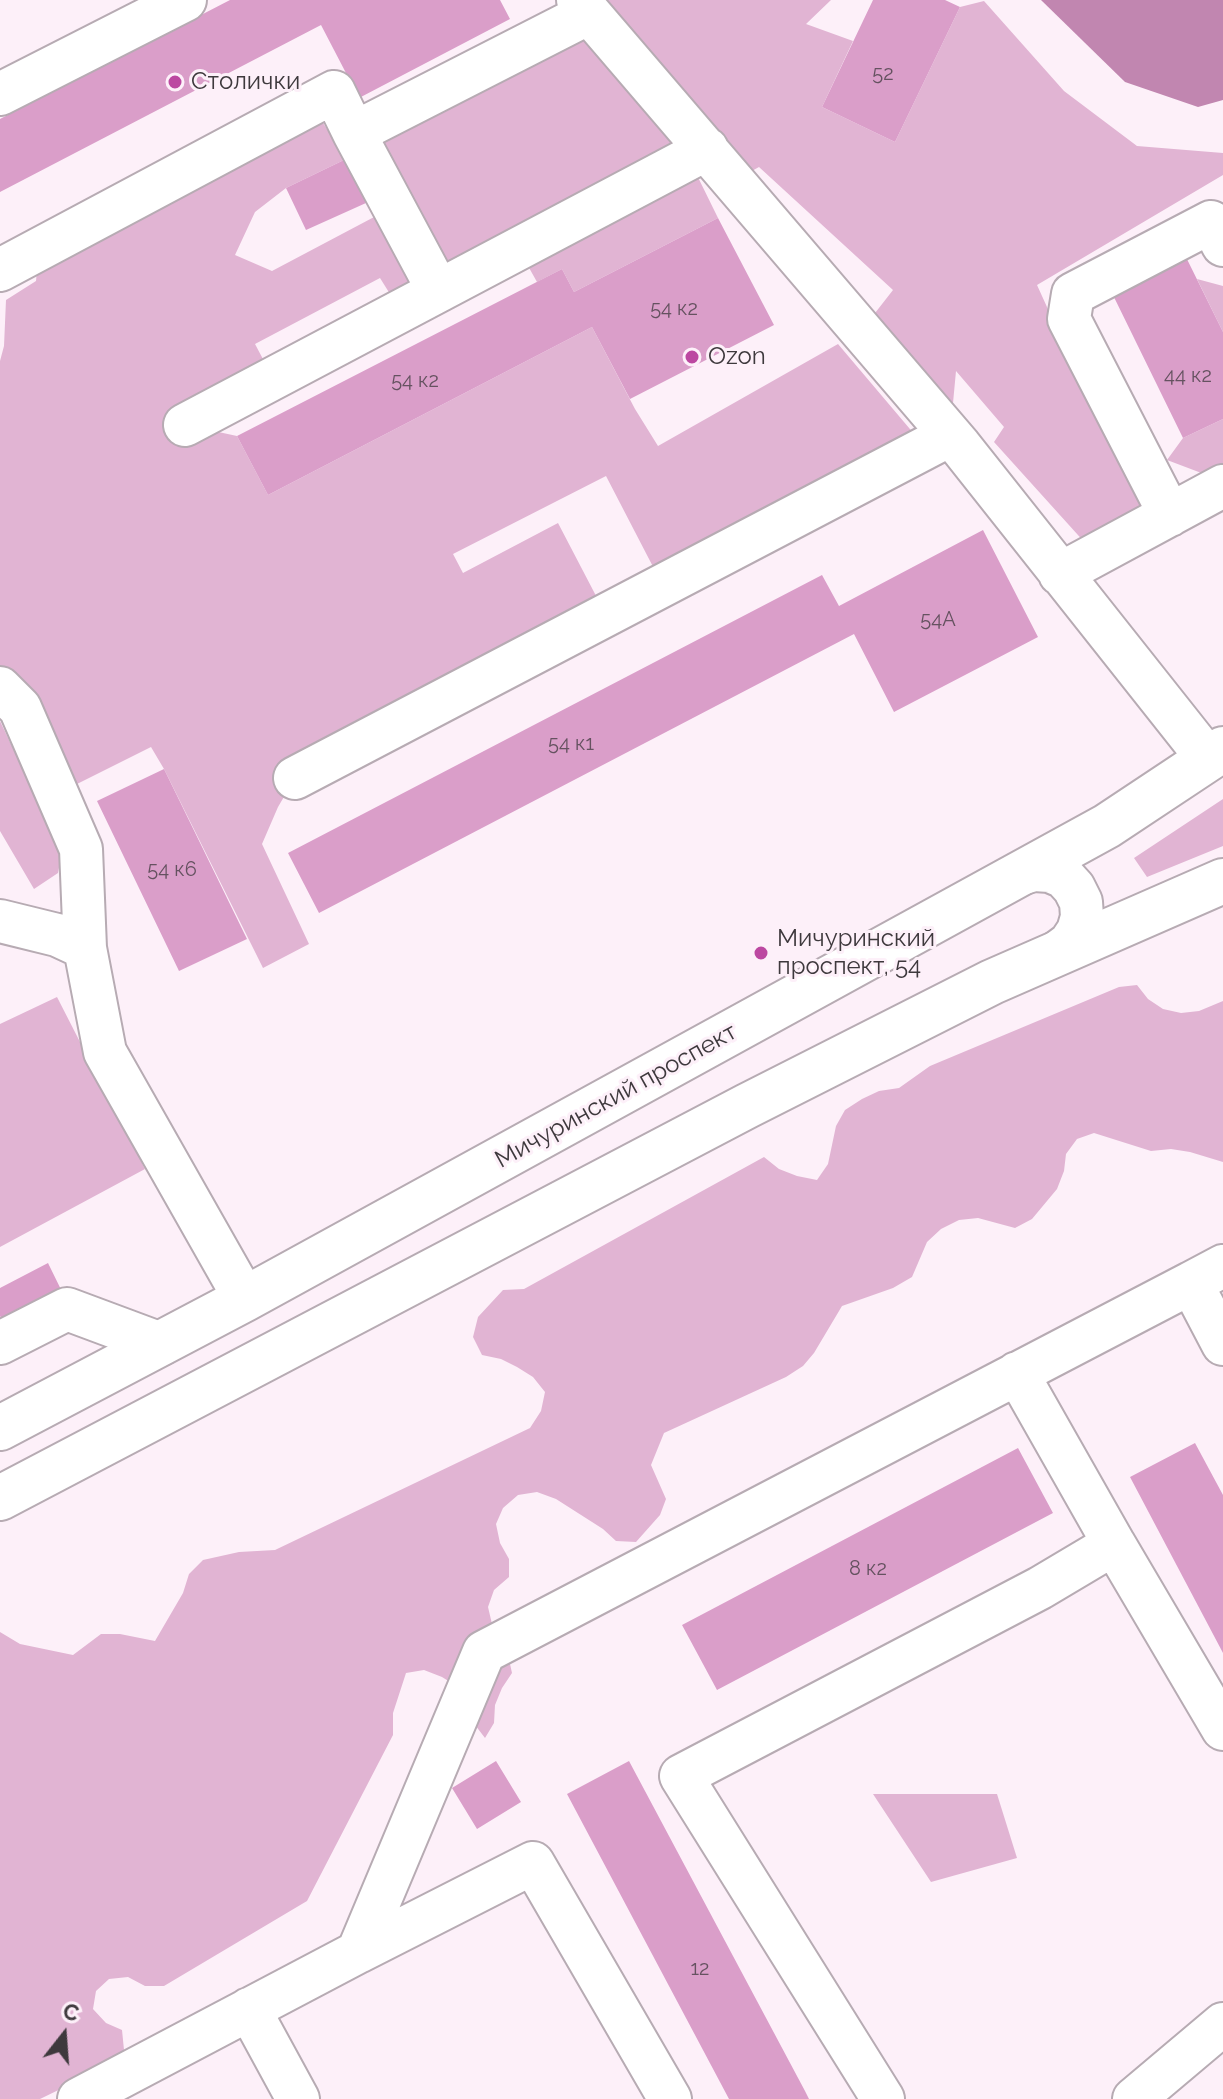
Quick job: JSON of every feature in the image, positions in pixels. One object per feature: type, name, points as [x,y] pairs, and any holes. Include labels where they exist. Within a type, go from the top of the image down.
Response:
[{"type":"main road","name":"Мичуринский проспект","points":[[0,1428],[245,1299],[1107,826],[1215,754]]},
{"type":"main road","points":[[0,1498],[747,1106],[992,982],[1223,881]]},
{"type":"street","points":[[0,94],[185,0]]},
{"type":"street","points":[[354,133],[583,6],[950,435],[1060,574],[1215,754]]},
{"type":"street","points":[[0,270],[334,92],[438,290]]},
{"type":"street","points":[[185,425],[707,149]]},
{"type":"street","points":[[1170,515],[1069,319],[1073,294],[1211,222],[1223,245]]},
{"type":"street","points":[[295,778],[950,435]]},
{"type":"street","points":[[1060,574],[1223,486]]},
{"type":"street","points":[[0,688],[20,708],[81,849],[85,948],[105,1052],[245,1299]]},
{"type":"street","points":[[1020,874],[1034,870],[1050,871],[1064,877],[1081,902],[1082,917],[1078,931],[1070,943],[1058,952]]},
{"type":"street","points":[[0,921],[57,935],[85,948]]},
{"type":"street","points":[[358,1952],[484,1652],[1207,1274],[1223,1344]]},
{"type":"street","points":[[0,1343],[67,1309],[161,1344]]},
{"type":"street","points":[[1017,1373],[1223,1729]]},
{"type":"street","points":[[883,2099],[681,1776],[1040,1588],[1114,1544]]},
{"type":"street","points":[[94,2096],[249,2009],[533,1863],[670,2099]]},
{"type":"street","points":[[249,2009],[298,2099]]},
{"type":"street","points":[[1134,2099],[1223,2024]]},
{"type":"shaded area","points":[[578,0],[831,0],[806,24],[853,41],[822,107],[895,142],[960,7],[984,1],[1064,91],[1137,146],[1223,153],[1223,175],[1037,285],[1062,340],[1170,515],[1096,555],[994,442],[1004,427],[956,371],[950,435],[861,331],[893,290],[759,167],[734,181]]},
{"type":"shaded area","points":[[1041,0],[1223,0],[1223,100],[1198,107],[1125,82]]},
{"type":"shaded area","points":[[572,22],[689,159],[718,218],[574,292],[562,269],[537,282],[518,248],[400,310],[380,278],[255,344],[273,378],[186,425],[237,436],[268,495],[592,327],[658,446],[838,344],[926,448],[663,586],[606,476],[453,554],[463,573],[558,523],[606,615],[295,778],[262,844],[309,944],[263,968],[151,747],[57,794],[0,688],[0,361],[4,346],[6,300],[36,281],[39,249],[311,104],[346,159],[286,188],[255,212],[235,255],[272,271],[393,207],[354,133]]},
{"type":"shaded area","points":[[1197,279],[1223,286],[1223,332]]},
{"type":"shaded area","points":[[1223,419],[1223,465],[1204,474],[1167,460],[1183,438]]},
{"type":"shaded area","points":[[0,721],[62,852],[58,873],[34,889],[0,831]]},
{"type":"shaded area","points":[[1223,799],[1223,846],[1147,877],[1134,858]]},
{"type":"shaded area","points":[[1137,985],[1148,999],[1163,1009],[1181,1013],[1199,1011],[1223,1001],[1223,1162],[1171,1149],[1151,1151],[1094,1133],[1077,1139],[1066,1154],[1057,1189],[1032,1219],[1015,1228],[978,1218],[959,1220],[941,1229],[927,1242],[912,1277],[893,1288],[842,1306],[803,1366],[786,1377],[664,1433],[651,1465],[666,1499],[660,1515],[636,1542],[616,1541],[556,1499],[537,1492],[518,1495],[503,1508],[496,1524],[500,1543],[509,1559],[509,1577],[494,1590],[488,1607],[512,1673],[502,1688],[495,1705],[494,1723],[485,1738],[472,1721],[458,1687],[424,1670],[406,1673],[393,1713],[393,1735],[307,1901],[164,1986],[145,1986],[128,1977],[109,1979],[96,1991],[93,2009],[106,2023],[122,2030],[124,2050],[114,2063],[40,2099],[0,2099],[0,1632],[20,1644],[73,1655],[101,1634],[120,1634],[155,1641],[183,1593],[189,1574],[203,1560],[239,1552],[275,1550],[530,1428],[541,1411],[545,1392],[533,1377],[517,1367],[482,1355],[473,1337],[478,1317],[503,1290],[524,1289],[764,1157],[779,1169],[817,1180],[828,1164],[836,1126],[845,1110],[862,1099],[879,1091],[899,1088],[930,1066],[1119,987]]},
{"type":"shaded area","points":[[57,997],[145,1169],[0,1247],[0,1024]]},
{"type":"shaded area","points":[[873,1794],[997,1794],[1017,1858],[931,1882]]},
{"type":"building","points":[[230,0],[500,0],[510,19],[359,98],[321,25],[0,192],[0,119]]},
{"type":"building","points":[[873,0],[945,0],[960,7],[895,142],[822,107]]},
{"type":"building","points":[[346,159],[366,203],[306,230],[286,188]]},
{"type":"building","points":[[718,218],[774,325],[630,399],[592,327],[268,495],[237,436],[562,269],[574,292]]},
{"type":"building","points":[[1180,245],[1223,332],[1223,419],[1183,438],[1110,289]]},
{"type":"building","points":[[983,530],[1038,637],[894,712],[854,634],[319,913],[288,853],[822,575],[839,606]]},
{"type":"building","points":[[164,769],[247,939],[179,971],[97,801]]},
{"type":"building","points":[[48,1263],[71,1310],[12,1339],[0,1316],[0,1288]]},
{"type":"building","points":[[1195,1443],[1223,1495],[1223,1653],[1130,1477]]},
{"type":"building","points":[[1018,1448],[1053,1513],[717,1690],[682,1625]]},
{"type":"building","points":[[496,1761],[521,1802],[477,1829],[452,1788]]},
{"type":"building","points":[[629,1761],[809,2099],[729,2099],[567,1794]]},
{"type":"place","name":"Столички","points":[[175,82]]},
{"type":"place","name":"Ozon","points":[[692,357]]},
{"type":"place","name":"Мичуринский проспект, 54","points":[[761,953]]}]
